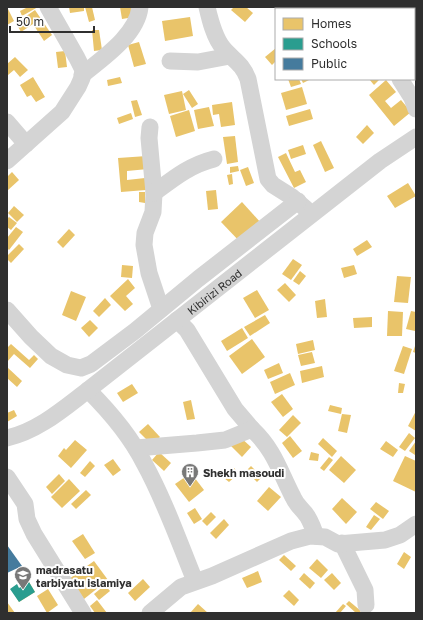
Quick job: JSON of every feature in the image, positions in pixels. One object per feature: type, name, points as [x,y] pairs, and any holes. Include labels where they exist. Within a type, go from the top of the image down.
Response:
[{"type":"street","points":[[7,161],[62,112],[78,87],[82,74],[83,70],[77,58],[48,7]]},
{"type":"street","points":[[82,74],[107,54],[128,34],[140,14],[140,7]]},
{"type":"street","points":[[207,7],[216,36],[221,46],[243,67],[248,79],[268,179],[273,185],[298,202],[312,215]]},
{"type":"street","points":[[170,62],[198,62],[230,56]]},
{"type":"street","points":[[401,80],[412,98],[416,109]]},
{"type":"street","points":[[7,122],[26,144]]},
{"type":"street","points":[[150,127],[149,138],[154,193],[153,212],[145,233],[144,245],[150,273],[161,309]]},
{"type":"street","name":"Kibirizi Road","points":[[7,438],[32,430],[48,420],[380,161],[416,136]]},
{"type":"street","points":[[154,193],[190,167],[214,159]]},
{"type":"street","points":[[7,310],[31,337],[51,356],[81,368],[91,364],[136,331],[161,309],[298,202]]},
{"type":"street","points":[[208,272],[223,284]]},
{"type":"street","points":[[177,320],[187,330],[235,408],[252,429],[264,440],[282,472],[292,497],[297,506],[309,519],[316,536]]},
{"type":"street","points":[[88,390],[113,416],[144,462],[163,502],[195,581]]},
{"type":"street","points":[[136,448],[225,440],[252,429]]},
{"type":"street","points":[[7,476],[25,504],[27,519],[34,534],[83,613]]},
{"type":"street","points":[[150,613],[181,587],[220,573],[290,541],[316,536],[325,537],[338,544],[373,542],[393,538],[416,524]]},
{"type":"street","points":[[342,544],[365,590],[366,605]]},
{"type":"building: Homes","points":[[7,7],[14,21],[7,25]]},
{"type":"building: Homes","points":[[28,7],[38,7],[22,16],[20,11]]},
{"type":"building: Homes","points":[[69,7],[84,7],[84,11],[70,13]]},
{"type":"building: Homes","points":[[85,7],[92,7],[95,20],[89,22]]},
{"type":"building: Homes","points":[[120,7],[132,7],[134,17],[122,19]]},
{"type":"building: Homes","points":[[234,7],[246,7],[253,13],[245,22],[231,10]]},
{"type":"building: Homes","points":[[35,10],[52,35],[44,41],[33,24],[21,32],[16,23]]},
{"type":"building: Homes","points":[[190,17],[193,36],[165,41],[162,21]]},
{"type":"building: Homes","points":[[416,19],[415,31],[415,20]]},
{"type":"building: Homes","points":[[92,30],[99,30],[102,50],[94,51]]},
{"type":"building: Homes","points":[[139,42],[146,64],[134,67],[128,45]]},
{"type":"building: Homes","points":[[275,49],[275,62],[272,65],[265,57]]},
{"type":"building: Homes","points":[[65,51],[67,67],[58,68],[56,52]]},
{"type":"building: Homes","points":[[15,57],[28,70],[20,77],[14,70],[8,75],[7,74],[7,64]]},
{"type":"building: Homes","points":[[33,77],[45,97],[36,102],[31,95],[27,97],[20,85]]},
{"type":"building: Homes","points":[[120,77],[122,83],[108,86],[107,80]]},
{"type":"building: Homes","points":[[288,80],[299,80],[301,84],[291,87]]},
{"type":"building: Homes","points":[[302,80],[309,80],[303,83]]},
{"type":"building: Homes","points":[[370,80],[379,80],[374,85]]},
{"type":"building: Homes","points":[[386,80],[396,92],[385,101],[391,108],[401,100],[411,112],[394,126],[369,95]]},
{"type":"building: Homes","points":[[302,87],[307,104],[286,110],[281,93]]},
{"type":"building: Homes","points":[[189,90],[198,104],[192,108],[183,94]]},
{"type":"building: Homes","points":[[182,91],[186,110],[169,114],[164,95]]},
{"type":"building: Homes","points":[[137,100],[142,115],[135,117],[131,101]]},
{"type":"building: Homes","points":[[232,102],[235,125],[221,127],[219,114],[213,115],[212,105]]},
{"type":"building: Homes","points":[[209,107],[214,126],[198,129],[194,110]]},
{"type":"building: Homes","points":[[310,109],[313,119],[289,126],[286,116]]},
{"type":"building: Homes","points":[[189,110],[195,131],[176,137],[170,116]]},
{"type":"building: Homes","points":[[131,113],[133,119],[119,124],[117,118]]},
{"type":"building: Homes","points":[[367,125],[374,133],[363,144],[356,137]]},
{"type":"building: Homes","points":[[235,136],[238,162],[227,164],[223,137]]},
{"type":"building: Homes","points":[[321,141],[334,168],[325,172],[313,145]]},
{"type":"building: Homes","points":[[303,145],[306,154],[291,159],[288,150]]},
{"type":"building: Homes","points":[[286,153],[295,172],[300,170],[306,182],[294,188],[278,157]]},
{"type":"building: Homes","points":[[147,156],[148,169],[127,171],[127,180],[145,178],[146,190],[121,192],[118,158]]},
{"type":"building: Homes","points":[[238,166],[239,171],[230,173],[230,167]]},
{"type":"building: Homes","points":[[248,167],[254,183],[246,186],[240,170]]},
{"type":"building: Homes","points":[[12,172],[19,180],[7,191],[7,177]]},
{"type":"building: Homes","points":[[232,174],[233,184],[229,185],[227,175]]},
{"type":"building: Homes","points":[[408,183],[416,196],[395,208],[387,196]]},
{"type":"building: Homes","points":[[216,190],[218,209],[208,210],[206,191]]},
{"type":"building: Homes","points":[[139,192],[145,192],[145,203],[139,202]]},
{"type":"building: Homes","points":[[242,202],[262,224],[242,244],[221,222]]},
{"type":"building: Homes","points":[[14,206],[24,215],[17,222],[8,213]]},
{"type":"building: Homes","points":[[9,217],[17,223],[11,230],[7,227],[7,219]]},
{"type":"building: Homes","points":[[16,227],[23,232],[9,250],[7,248],[7,238]]},
{"type":"building: Homes","points":[[69,229],[75,235],[63,248],[57,242]]},
{"type":"building: Homes","points":[[367,240],[372,247],[357,256],[353,249]]},
{"type":"building: Homes","points":[[19,244],[24,249],[11,263],[7,259],[7,256]]},
{"type":"building: Homes","points":[[293,259],[302,265],[291,280],[282,274]]},
{"type":"building: Homes","points":[[122,265],[133,266],[132,278],[121,277]]},
{"type":"building: Homes","points":[[354,265],[357,274],[344,278],[341,268]]},
{"type":"building: Homes","points":[[300,271],[306,276],[299,285],[293,281]]},
{"type":"building: Homes","points":[[397,276],[411,277],[408,303],[394,302]]},
{"type":"building: Homes","points":[[128,279],[135,288],[126,296],[133,304],[125,311],[110,296]]},
{"type":"building: Homes","points":[[285,283],[296,295],[289,302],[277,290]]},
{"type":"building: Homes","points":[[257,290],[269,310],[255,318],[243,298]]},
{"type":"building: Homes","points":[[71,291],[86,297],[76,321],[62,315]]},
{"type":"building: Homes","points":[[105,298],[111,305],[99,317],[93,311]]},
{"type":"building: Homes","points":[[325,299],[327,317],[317,318],[315,301]]},
{"type":"building: Homes","points":[[388,311],[403,312],[402,336],[387,336]]},
{"type":"building: Homes","points":[[411,311],[416,312],[415,331],[406,329]]},
{"type":"building: Homes","points":[[265,315],[270,323],[250,336],[244,327]]},
{"type":"building: Homes","points":[[372,317],[372,327],[354,328],[353,318]]},
{"type":"building: Homes","points":[[90,320],[98,328],[89,337],[81,328]]},
{"type":"building: Homes","points":[[242,328],[248,338],[227,351],[221,341]]},
{"type":"building: Homes","points":[[252,339],[265,357],[242,374],[229,356]]},
{"type":"building: Homes","points":[[313,340],[315,350],[298,354],[296,344]]},
{"type":"building: Homes","points":[[416,343],[416,353],[413,352]]},
{"type":"building: Homes","points":[[11,344],[29,360],[34,355],[38,359],[30,368],[14,354],[7,362],[7,348]]},
{"type":"building: Homes","points":[[403,346],[412,349],[404,374],[394,371]]},
{"type":"building: Homes","points":[[312,352],[315,363],[301,366],[298,355]]},
{"type":"building: Homes","points":[[279,363],[283,373],[268,379],[264,370]]},
{"type":"building: Homes","points":[[322,366],[324,377],[302,383],[300,371]]},
{"type":"building: Homes","points":[[7,367],[22,381],[17,387],[7,378]]},
{"type":"building: Homes","points":[[290,373],[295,385],[275,394],[270,382]]},
{"type":"building: Homes","points":[[399,383],[405,384],[403,393],[398,393]]},
{"type":"building: Homes","points":[[132,384],[138,393],[123,402],[117,393]]},
{"type":"building: Homes","points":[[282,394],[293,409],[283,417],[271,402]]},
{"type":"building: Homes","points":[[191,400],[195,419],[187,420],[183,402]]},
{"type":"building: Homes","points":[[330,405],[342,408],[341,414],[328,411]]},
{"type":"building: Homes","points":[[14,410],[17,416],[7,422],[7,413]]},
{"type":"building: Homes","points":[[416,411],[416,431],[408,426]]},
{"type":"building: Homes","points":[[342,414],[351,415],[347,433],[338,431]]},
{"type":"building: Homes","points":[[293,415],[301,423],[287,437],[279,430]]},
{"type":"building: Homes","points":[[148,424],[160,437],[152,445],[139,432]]},
{"type":"building: Homes","points":[[409,433],[415,438],[405,451],[399,447]]},
{"type":"building: Homes","points":[[290,436],[302,451],[293,458],[282,443]]},
{"type":"building: Homes","points":[[240,437],[251,447],[242,457],[231,446]]},
{"type":"building: Homes","points":[[323,438],[337,451],[332,457],[318,444]]},
{"type":"building: Homes","points":[[75,440],[87,450],[71,468],[58,456],[64,448],[66,450]]},
{"type":"building: Homes","points":[[386,441],[398,450],[393,457],[380,449]]},
{"type":"building: Homes","points":[[416,441],[416,454],[415,455],[409,451]]},
{"type":"building: Homes","points":[[159,452],[171,463],[164,471],[152,460]]},
{"type":"building: Homes","points":[[311,452],[319,454],[318,461],[309,460]]},
{"type":"building: Homes","points":[[341,456],[356,470],[344,483],[329,470]]},
{"type":"building: Homes","points":[[405,456],[416,461],[416,492],[393,481]]},
{"type":"building: Homes","points":[[329,457],[333,460],[324,471],[320,468]]},
{"type":"building: Homes","points":[[113,459],[121,470],[113,476],[104,465]]},
{"type":"building: Homes","points":[[90,461],[95,466],[85,477],[80,473]]},
{"type":"building: Homes","points":[[251,466],[262,477],[257,482],[246,471]]},
{"type":"building: Homes","points":[[234,468],[239,473],[229,482],[224,478]]},
{"type":"building: Homes","name":"Shekh masoudi","points":[[191,473],[204,490],[189,502],[175,484]]},
{"type":"building: Homes","points":[[59,474],[65,481],[52,494],[46,487]]},
{"type":"building: Homes","points":[[69,479],[80,491],[62,508],[51,497]]},
{"type":"building: Homes","points":[[269,487],[281,497],[268,511],[257,501]]},
{"type":"building: Homes","points":[[86,490],[91,495],[76,509],[71,504]]},
{"type":"building: Homes","points":[[342,498],[357,512],[346,524],[332,509]]},
{"type":"building: Homes","points":[[376,502],[389,511],[383,519],[370,509]]},
{"type":"building: Homes","points":[[195,508],[202,519],[194,524],[187,513]]},
{"type":"building: Homes","points":[[211,512],[216,517],[207,526],[202,521]]},
{"type":"building: Homes","points":[[374,515],[380,519],[371,530],[366,527]]},
{"type":"building: Homes","points":[[224,519],[229,525],[216,539],[210,533]]},
{"type":"building: Homes","points":[[83,534],[95,553],[85,559],[72,541]]},
{"type":"building: Homes","points":[[404,552],[411,557],[404,569],[397,564]]},
{"type":"building: Homes","points":[[284,555],[296,566],[291,571],[279,560]]},
{"type":"building: Homes","points":[[317,559],[328,570],[321,578],[309,568]]},
{"type":"building: Homes","points":[[94,561],[108,580],[84,599],[69,579]]},
{"type":"building: Homes","points":[[258,571],[262,582],[247,588],[242,578]]},
{"type":"building: Homes","points":[[304,573],[315,583],[310,589],[299,579]]},
{"type":"building: Homes","points":[[332,573],[341,583],[334,590],[324,580]]},
{"type":"building: Homes","points":[[143,579],[150,587],[135,601],[128,593]]},
{"type":"building: Homes","name":"madrasatu tarbiyatu islamiya","points":[[29,582],[35,592],[19,602],[13,592]]},
{"type":"building: Homes","points":[[105,585],[110,591],[99,600],[94,594]]},
{"type":"building: Homes","points":[[48,589],[58,605],[47,613],[37,596]]},
{"type":"building: Homes","points":[[289,590],[299,600],[294,606],[283,596]]},
{"type":"building: Homes","points":[[97,600],[107,613],[95,613],[90,606]]},
{"type":"building: Homes","points":[[349,601],[361,611],[359,613],[356,613],[346,604]]},
{"type":"building: Homes","points":[[7,602],[15,613],[7,613]]},
{"type":"building: Homes","points":[[198,604],[208,613],[190,613]]},
{"type":"building: Homes","points":[[343,604],[346,606],[340,613],[335,613]]},
{"type":"building: Schools","name":"madrasatu tarbiyatu islamiya","points":[[29,582],[35,592],[19,602],[10,589],[17,584],[19,588]]},
{"type":"building: Public","points":[[7,545],[22,566],[7,573]]},
{"type":"place","name":"Shekh masoudi","points":[[190,487]]},
{"type":"place","name":"madrasatu tarbiyatu islamiya","points":[[23,590]]}]
